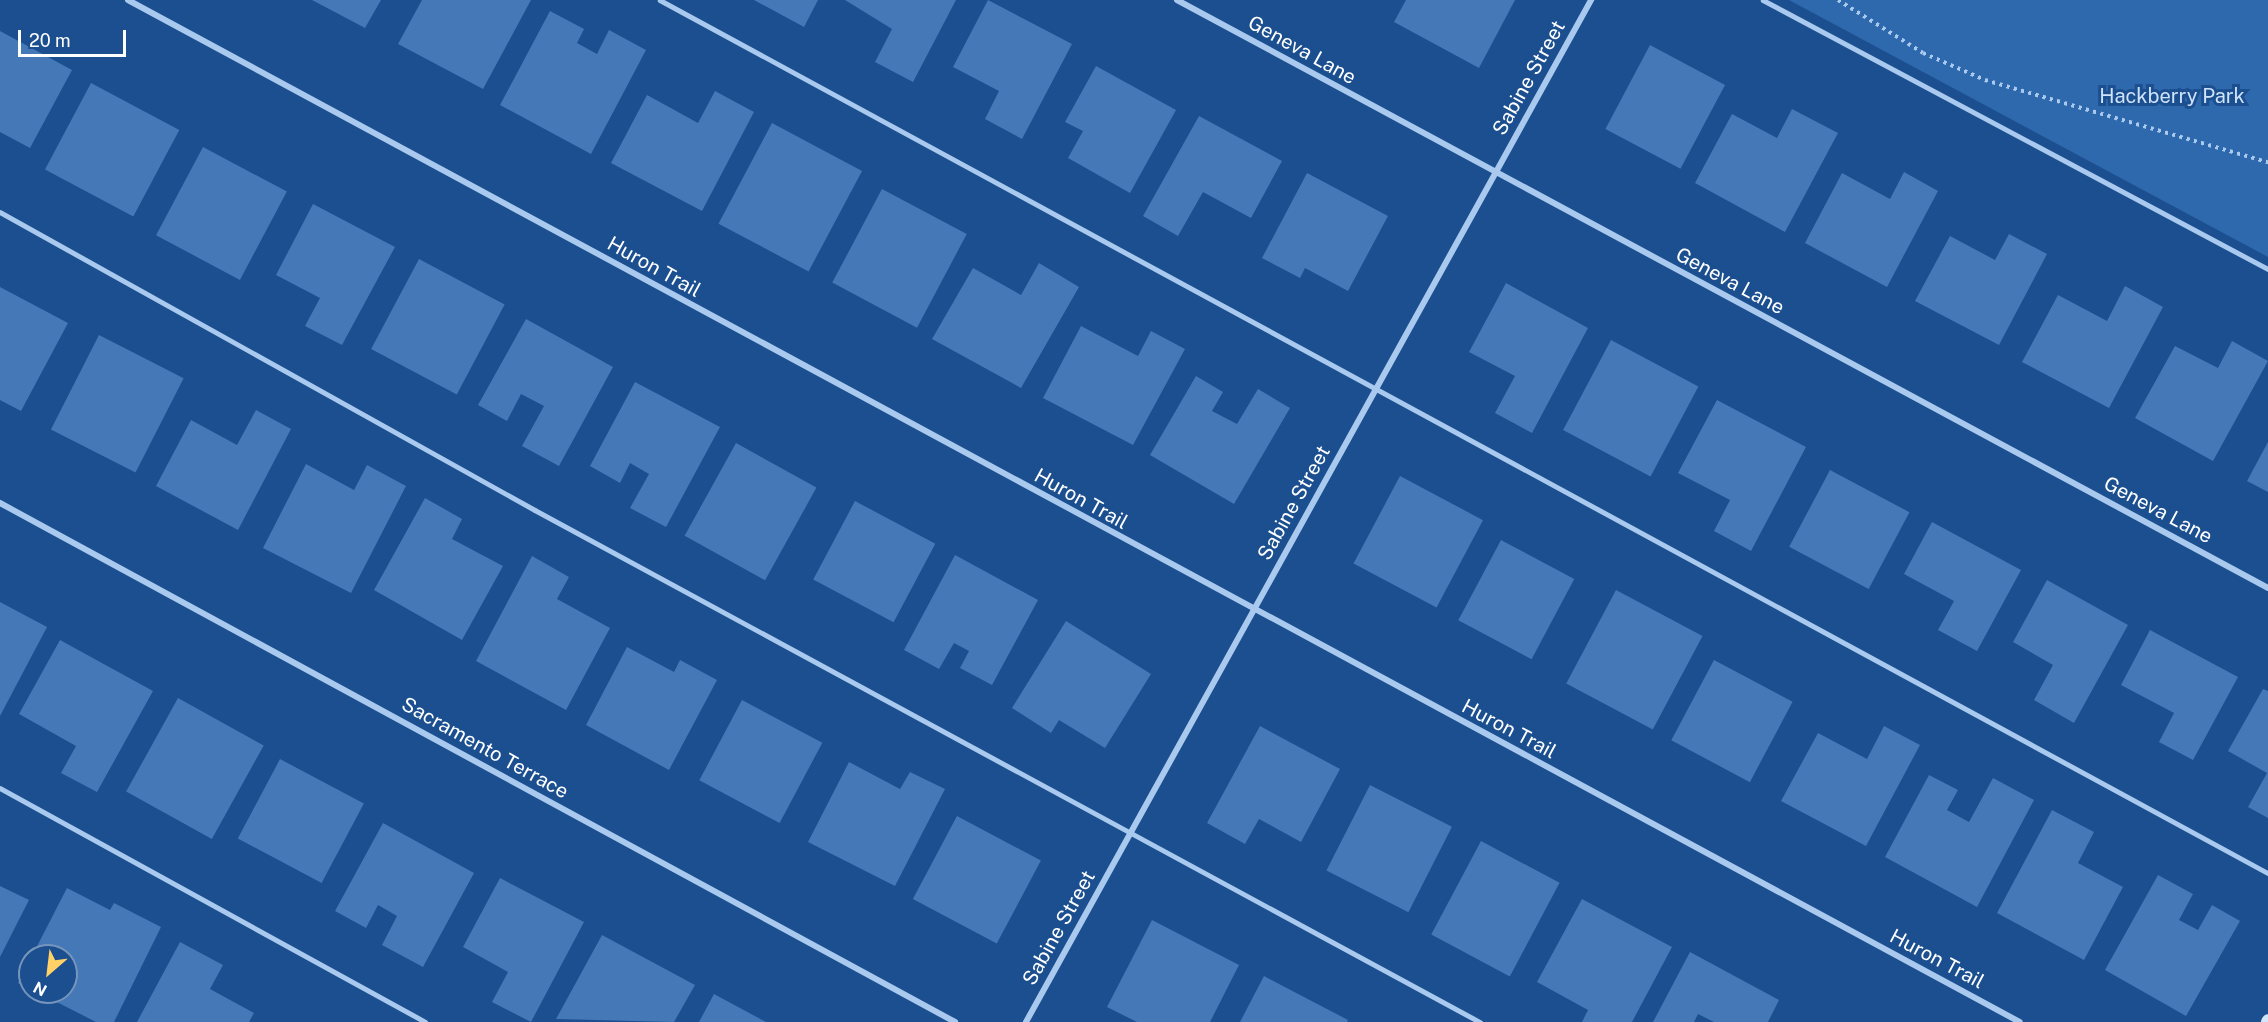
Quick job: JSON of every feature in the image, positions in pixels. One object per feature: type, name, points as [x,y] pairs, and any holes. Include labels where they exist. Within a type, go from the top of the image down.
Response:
[{"type":"street","name":"Huron Trail","points":[[128,0],[1253,611],[2020,1022]]},
{"type":"street","name":"Geneva Lane","points":[[1177,0],[1495,174],[2268,588]]},
{"type":"street","name":"Sabine Street","points":[[1026,1022],[1591,0]]},
{"type":"street","name":"Sacramento Terrace","points":[[0,502],[955,1022]]},
{"type":"lane","points":[[660,0],[2268,873]]},
{"type":"lane","points":[[1762,0],[2268,269]]},
{"type":"lane","points":[[0,212],[1129,835],[1480,1022]]},
{"type":"lane","points":[[0,788],[425,1022]]},
{"type":"path","points":[[1838,0],[1923,53],[1985,80],[2268,162]]},
{"type":"green space","name":"Hackberry Park","points":[[1789,0],[2268,0],[2268,257]]},
{"type":"building","points":[[312,0],[381,0],[365,28]]},
{"type":"building","points":[[422,0],[531,0],[483,89],[398,44]]},
{"type":"building","points":[[754,0],[818,0],[804,27]]},
{"type":"building","points":[[845,0],[956,0],[913,82],[875,62],[892,29]]},
{"type":"building","points":[[988,0],[1072,44],[1022,139],[985,119],[999,91],[953,67]]},
{"type":"building","points":[[1406,0],[1515,0],[1479,68],[1394,22]]},
{"type":"building","points":[[550,11],[584,29],[577,43],[597,54],[609,30],[646,50],[591,154],[500,105]]},
{"type":"building","points":[[0,31],[72,70],[30,148],[0,132]]},
{"type":"building","points":[[1650,45],[1725,85],[1680,169],[1605,129]]},
{"type":"building","points":[[1096,66],[1176,110],[1130,193],[1068,158],[1083,131],[1065,122]]},
{"type":"building","points":[[91,83],[179,130],[133,216],[45,170]]},
{"type":"building","points":[[715,91],[754,112],[702,211],[611,163],[647,95],[698,123]]},
{"type":"building","points":[[1792,109],[1838,133],[1785,232],[1695,183],[1732,114],[1777,138]]},
{"type":"building","points":[[1199,116],[1282,161],[1251,218],[1203,192],[1178,236],[1143,216]]},
{"type":"building","points":[[772,123],[862,171],[809,272],[718,224]]},
{"type":"building","points":[[203,147],[287,192],[240,280],[156,235]]},
{"type":"building","points":[[1904,172],[1938,191],[1887,287],[1805,243],[1842,173],[1890,199]]},
{"type":"building","points":[[1307,173],[1388,216],[1348,291],[1305,268],[1300,278],[1262,258]]},
{"type":"building","points":[[882,189],[967,234],[917,328],[832,283]]},
{"type":"building","points":[[313,204],[395,247],[342,345],[305,326],[320,298],[276,275]]},
{"type":"building","points":[[2009,234],[2047,254],[1999,345],[1915,301],[1950,236],[1995,260]]},
{"type":"building","points":[[419,259],[505,305],[457,395],[371,349]]},
{"type":"building","points":[[1039,263],[1079,287],[1021,388],[932,339],[973,268],[1021,295]]},
{"type":"building","points":[[1506,283],[1588,328],[1532,433],[1495,413],[1515,376],[1469,352]]},
{"type":"building","points":[[2125,286],[2163,307],[2109,408],[2022,362],[2058,295],[2107,321]]},
{"type":"building","points":[[0,287],[68,323],[21,411],[0,400]]},
{"type":"building","points":[[526,319],[613,367],[559,466],[522,446],[544,406],[521,394],[507,421],[478,405]]},
{"type":"building","points":[[1081,326],[1138,356],[1151,331],[1185,349],[1133,445],[1043,398]]},
{"type":"building","points":[[99,335],[184,378],[136,473],[51,429]]},
{"type":"building","points":[[1611,340],[1698,386],[1651,477],[1563,430]]},
{"type":"building","points":[[2232,341],[2268,361],[2213,461],[2135,418],[2175,346],[2218,368]]},
{"type":"building","points":[[1196,376],[1223,392],[1212,411],[1237,424],[1258,389],[1290,408],[1234,504],[1150,455]]},
{"type":"building","points":[[635,382],[720,427],[666,527],[630,508],[649,474],[630,463],[620,483],[590,466]]},
{"type":"building","points":[[1717,400],[1806,447],[1751,551],[1714,531],[1730,500],[1678,473]]},
{"type":"building","points":[[256,410],[291,429],[238,530],[156,486],[191,420],[237,445]]},
{"type":"building","points":[[2268,442],[2268,492],[2247,481]]},
{"type":"building","points":[[736,443],[816,488],[765,580],[685,536]]},
{"type":"building","points":[[306,464],[354,490],[367,465],[406,486],[351,593],[263,548]]},
{"type":"building","points":[[1830,470],[1909,512],[1869,589],[1789,547]]},
{"type":"building","points":[[1400,476],[1483,520],[1437,608],[1354,563]]},
{"type":"building","points":[[425,498],[462,519],[452,539],[503,566],[462,640],[374,590]]},
{"type":"building","points":[[855,501],[935,544],[894,622],[813,580]]},
{"type":"building","points":[[1932,522],[2021,570],[1977,651],[1938,630],[1954,601],[1904,574]]},
{"type":"building","points":[[1501,540],[1574,579],[1532,659],[1458,620]]},
{"type":"building","points":[[955,555],[1038,600],[992,685],[960,668],[969,651],[954,643],[939,669],[904,650]]},
{"type":"building","points":[[532,556],[569,577],[557,599],[610,628],[566,710],[476,661]]},
{"type":"building","points":[[2047,580],[2128,625],[2074,723],[2034,700],[2053,665],[2013,642]]},
{"type":"building","points":[[1616,590],[1703,636],[1653,730],[1566,684]]},
{"type":"building","points":[[0,602],[47,627],[0,716]]},
{"type":"building","points":[[1066,621],[1151,674],[1105,748],[1059,720],[1051,733],[1012,708]]},
{"type":"building","points":[[2150,630],[2238,677],[2193,760],[2159,742],[2174,713],[2121,685]]},
{"type":"building","points":[[60,640],[153,691],[97,792],[61,773],[76,746],[19,714]]},
{"type":"building","points":[[627,647],[674,672],[680,660],[717,680],[669,770],[586,725]]},
{"type":"building","points":[[1714,660],[1793,702],[1750,782],[1671,740]]},
{"type":"building","points":[[2263,689],[2268,691],[2268,818],[2248,807],[2267,773],[2228,751]]},
{"type":"building","points":[[178,698],[264,746],[212,839],[126,792]]},
{"type":"building","points":[[742,700],[822,743],[780,823],[699,780]]},
{"type":"building","points":[[1260,726],[1340,769],[1301,842],[1259,819],[1245,844],[1207,823]]},
{"type":"building","points":[[1884,726],[1920,745],[1866,846],[1781,801],[1818,733],[1867,759]]},
{"type":"building","points":[[280,759],[364,804],[322,883],[238,838]]},
{"type":"building","points":[[849,762],[900,789],[910,772],[945,789],[895,886],[808,842]]},
{"type":"building","points":[[1929,775],[1958,790],[1947,810],[1969,822],[1993,778],[2034,800],[1977,907],[1885,857]]},
{"type":"building","points":[[1370,785],[1452,827],[1408,912],[1326,871]]},
{"type":"building","points":[[2052,810],[2094,832],[2078,863],[2123,887],[2084,960],[1997,913]]},
{"type":"building","points":[[957,816],[1041,861],[997,944],[913,899]]},
{"type":"building","points":[[383,823],[474,873],[423,967],[382,945],[397,916],[378,905],[366,928],[335,911]]},
{"type":"building","points":[[1481,841],[1560,883],[1510,976],[1431,935]]},
{"type":"building","points":[[2158,875],[2193,894],[2179,920],[2198,930],[2212,905],[2240,921],[2186,1016],[2105,970]]},
{"type":"building","points":[[500,878],[584,922],[531,1022],[492,1002],[508,972],[463,947]]},
{"type":"building","points":[[0,886],[29,900],[0,957]]},
{"type":"building","points":[[67,888],[110,910],[114,903],[161,927],[114,1022],[96,1022],[61,1004],[78,1004],[78,944],[38,944]]},
{"type":"building","points":[[1582,899],[1672,947],[1632,1022],[1582,1022],[1588,1010],[1537,982]]},
{"type":"building","points":[[1152,920],[1239,965],[1210,1022],[1137,1022],[1107,1007]]},
{"type":"building","points":[[602,935],[695,985],[674,1022],[556,1019]]},
{"type":"building","points":[[180,942],[223,965],[210,989],[254,1013],[249,1022],[137,1022]]},
{"type":"building","points":[[1690,952],[1779,1000],[1768,1022],[1714,1022],[1698,1014],[1694,1022],[1653,1022]]},
{"type":"building","points":[[1264,976],[1348,1020],[1347,1022],[1240,1022]]},
{"type":"building","points":[[714,994],[766,1022],[699,1022]]}]
